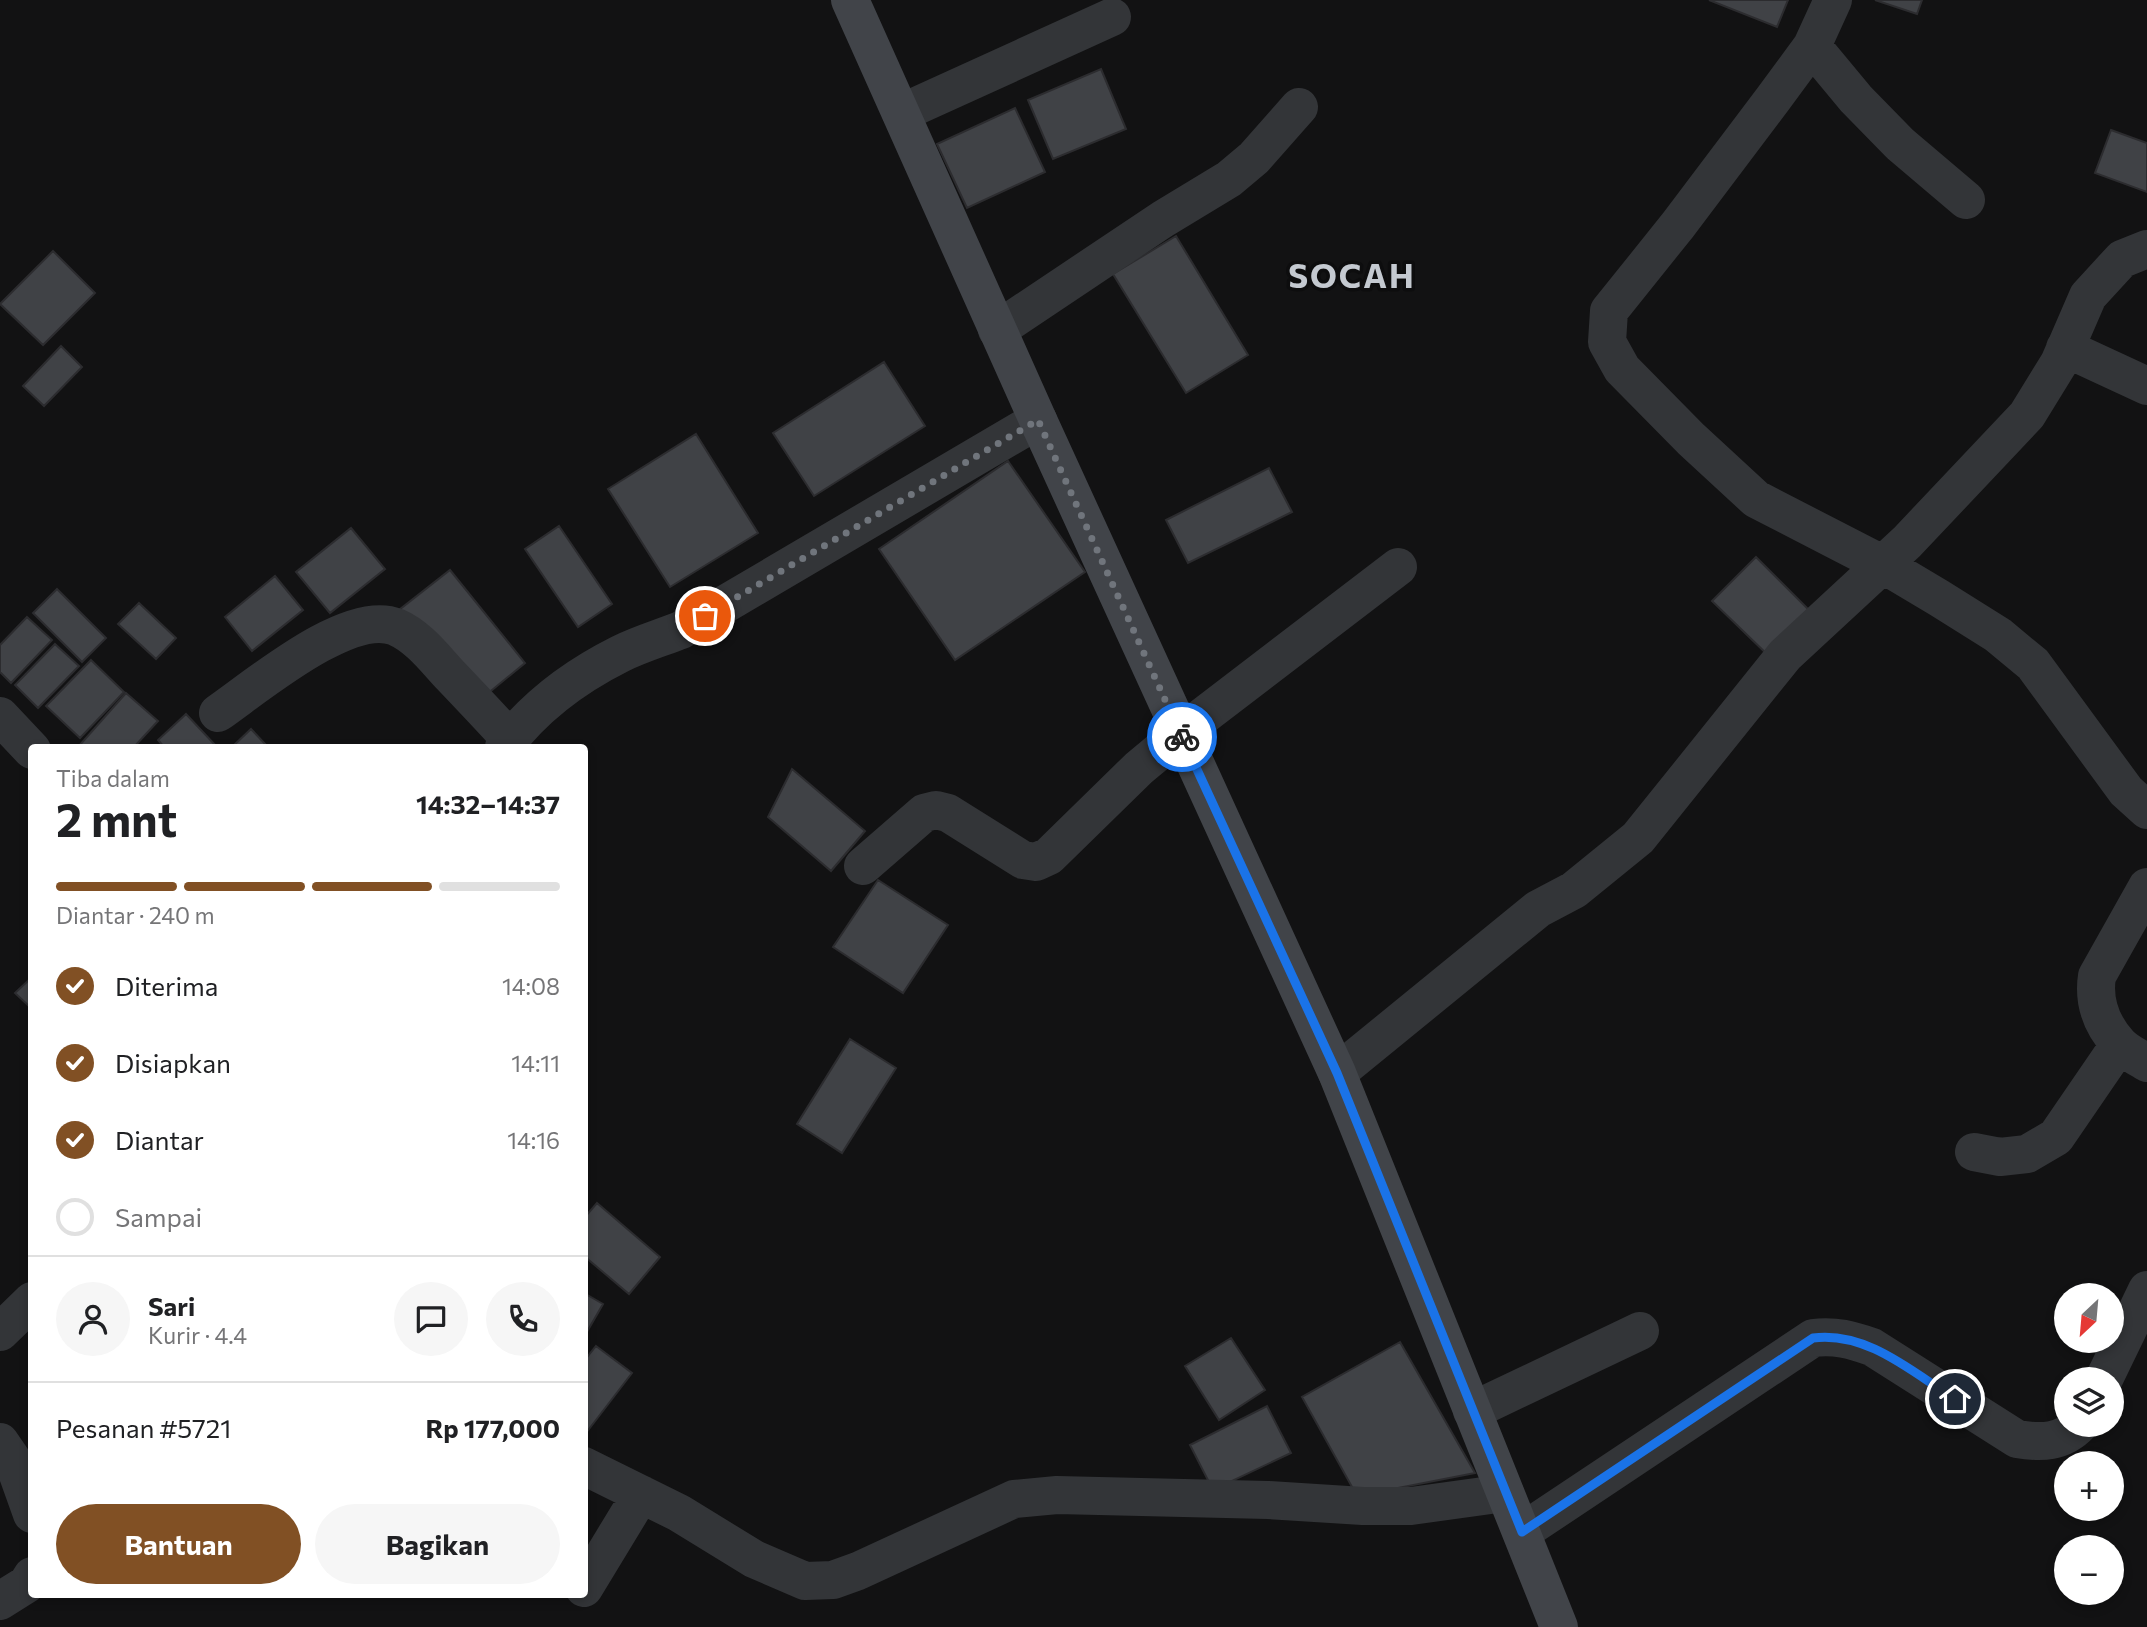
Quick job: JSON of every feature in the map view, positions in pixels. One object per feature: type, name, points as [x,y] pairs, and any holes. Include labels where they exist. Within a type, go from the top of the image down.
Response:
[{"type":"main road","points":[[850,0],[997,330],[1337,1073],[1559,1627]]},
{"type":"street","points":[[1833,0],[1812,46],[1678,225],[1609,311],[1607,342],[1622,369],[1691,439],[1756,499],[1882,564],[1998,635],[2033,664],[2126,791],[2147,810]]},
{"type":"street","points":[[901,113],[1112,17]]},
{"type":"street","points":[[1812,46],[1856,99],[1900,144],[1966,200]]},
{"type":"street","points":[[997,330],[1172,213],[1229,179],[1254,159],[1299,107]]},
{"type":"street","points":[[1337,1073],[1538,909],[1574,890],[1638,838],[1785,655],[1907,542],[2027,415],[2059,363],[2088,296],[2122,259],[2147,249]]},
{"type":"street","points":[[2065,348],[2147,386]]},
{"type":"street","points":[[218,713],[326,639],[355,627],[375,624],[394,627],[416,639],[507,743],[547,701],[583,675],[622,653],[681,630],[1038,420]]},
{"type":"street","points":[[863,866],[924,813],[936,810],[948,813],[1023,860],[1036,862],[1049,856],[1139,768],[1181,733],[1398,567]]},
{"type":"street","points":[[0,716],[28,746]]},
{"type":"street","points":[[1974,1152],[2000,1157],[2027,1154],[2056,1137],[2133,1054],[2096,1008],[2095,993],[2097,976],[2147,887]]},
{"type":"street","points":[[2110,1367],[2147,1290]]},
{"type":"street","points":[[0,1332],[28,1305]]},
{"type":"street","points":[[1472,1411],[1640,1331]]},
{"type":"street","points":[[1522,1532],[1813,1338],[1846,1338],[1872,1347],[2017,1439],[2036,1443],[2062,1437]]},
{"type":"street","points":[[0,1442],[13,1461],[28,1503]]},
{"type":"street","points":[[588,1468],[678,1513],[754,1559],[805,1581],[833,1580],[858,1571],[1014,1500],[1056,1495],[1399,1506],[1505,1493]]},
{"type":"street","points":[[588,1581],[641,1494]]},
{"type":"street","points":[[0,1601],[28,1582]]},
{"type":"building","points":[[1709,0],[1788,0],[1777,27]]},
{"type":"building","points":[[1875,0],[1922,0],[1917,14]]},
{"type":"building","points":[[1101,69],[1126,129],[1053,159],[1028,100]]},
{"type":"building","points":[[1015,108],[1045,172],[967,208],[937,144]]},
{"type":"building","points":[[2111,130],[2147,143],[2147,192],[2095,173]]},
{"type":"building","points":[[1176,236],[1248,355],[1186,393],[1113,274]]},
{"type":"building","points":[[53,251],[95,293],[43,345],[0,304]]},
{"type":"building","points":[[61,346],[82,367],[44,406],[23,386]]},
{"type":"building","points":[[884,362],[925,426],[814,496],[773,433]]},
{"type":"building","points":[[696,434],[758,533],[670,587],[608,489]]},
{"type":"building","points":[[1008,461],[1085,572],[955,660],[879,549]]},
{"type":"building","points":[[1269,468],[1292,512],[1188,563],[1166,520]]},
{"type":"building","points":[[559,526],[612,604],[578,627],[525,549]]},
{"type":"building","points":[[351,528],[385,569],[330,613],[296,572]]},
{"type":"building","points":[[1756,557],[1815,616],[1772,659],[1712,601]]},
{"type":"building","points":[[450,570],[525,663],[475,704],[399,610]]},
{"type":"building","points":[[275,576],[303,610],[252,651],[225,617]]},
{"type":"building","points":[[57,589],[106,638],[82,662],[33,613]]},
{"type":"building","points":[[139,603],[176,638],[156,659],[118,624]]},
{"type":"building","points":[[27,617],[52,640],[11,683],[0,672],[0,645]]},
{"type":"building","points":[[55,644],[79,666],[38,708],[15,685]]},
{"type":"building","points":[[91,660],[124,692],[80,738],[46,706]]},
{"type":"building","points":[[126,693],[158,721],[137,744],[81,744]]},
{"type":"building","points":[[186,714],[214,744],[161,744],[158,740]]},
{"type":"building","points":[[251,729],[265,744],[235,744]]},
{"type":"building","points":[[792,769],[865,831],[831,871],[768,817]]},
{"type":"building","points":[[878,880],[948,925],[903,993],[833,947]]},
{"type":"building","points":[[28,981],[28,1005],[15,993]]},
{"type":"building","points":[[850,1039],[896,1068],[842,1153],[797,1124]]},
{"type":"building","points":[[597,1203],[660,1257],[629,1294],[588,1259],[588,1213]]},
{"type":"building","points":[[588,1295],[603,1304],[588,1330]]},
{"type":"building","points":[[1231,1338],[1265,1390],[1219,1420],[1185,1366]]},
{"type":"building","points":[[1400,1342],[1475,1473],[1357,1496],[1302,1397]]},
{"type":"building","points":[[596,1346],[632,1373],[588,1430],[588,1356]]},
{"type":"building","points":[[1267,1406],[1291,1453],[1213,1490],[1190,1445]]},
{"type":"way so far","points":[[705,616],[1038,420],[1182,737]]},
{"type":"district","name":"SOCAH","points":[[1352,274]]},
{"type":"route","points":[[1182,737],[1337,1073],[1522,1532],[1813,1338],[1846,1338],[1872,1347],[1955,1399]]}]
